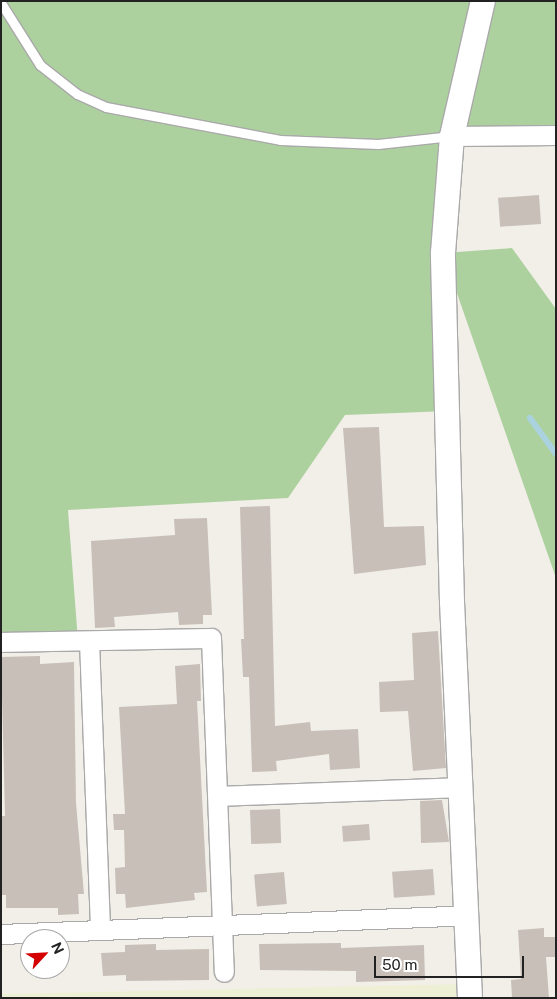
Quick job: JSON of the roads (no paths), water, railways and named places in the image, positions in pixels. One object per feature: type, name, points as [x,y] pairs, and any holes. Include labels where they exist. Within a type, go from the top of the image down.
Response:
[{"type":"street","points":[[470,998],[444,340],[444,206],[452,136],[483,1]]},
{"type":"street","points":[[452,136],[556,135]]},
{"type":"street","points":[[1,642],[89,642],[211,638],[224,972]]},
{"type":"street","points":[[89,642],[100,930]]},
{"type":"street","points":[[218,796],[461,787]]},
{"type":"street","points":[[1,934],[466,916]]},
{"type":"lane","points":[[1,3],[40,65],[76,94],[106,106],[280,140],[378,144],[452,136]]},
{"type":"waterway","points":[[530,418],[556,454]]}]
